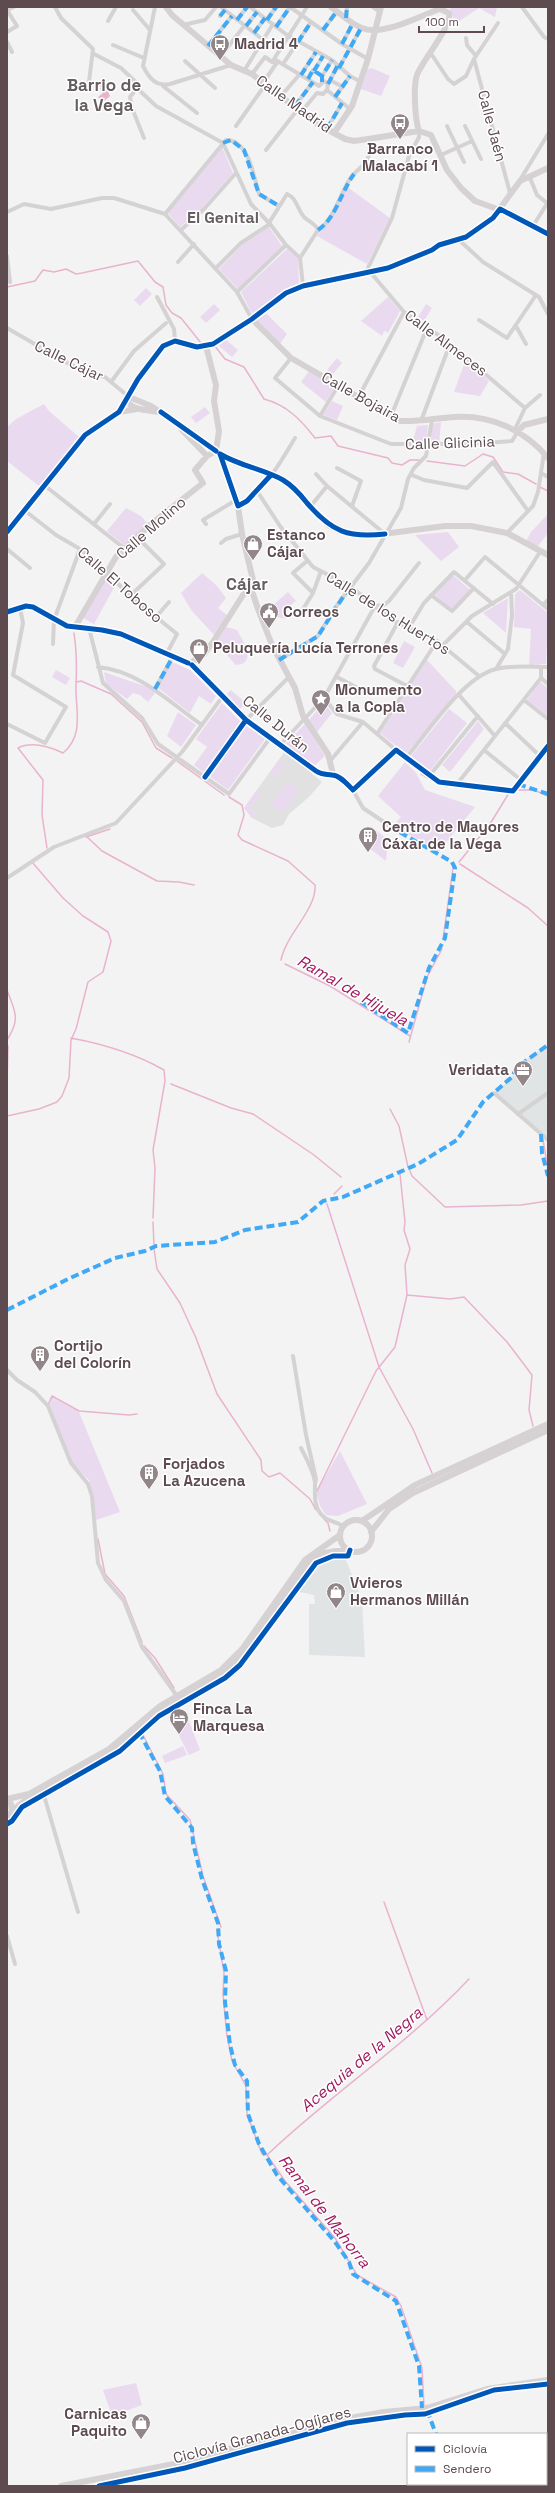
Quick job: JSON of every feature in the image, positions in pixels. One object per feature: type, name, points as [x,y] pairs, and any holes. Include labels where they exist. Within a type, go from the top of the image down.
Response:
[{"type":"street","points":[[7,32],[17,26],[7,10],[14,7]]},
{"type":"street","points":[[55,7],[61,18],[93,49],[94,54],[89,82]]},
{"type":"street","points":[[108,20],[116,7]]},
{"type":"street","points":[[155,7],[143,66],[147,75],[196,113]]},
{"type":"street","points":[[183,25],[205,20],[216,7]]},
{"type":"street","points":[[220,16],[224,9],[231,7]]},
{"type":"street","points":[[237,20],[248,7],[298,42],[332,60],[350,76],[361,82]]},
{"type":"street","points":[[254,33],[276,7]]},
{"type":"street","points":[[244,71],[262,39],[290,7],[342,44],[368,59]]},
{"type":"street","points":[[307,7],[287,35],[274,59],[319,86],[324,81],[343,87]]},
{"type":"street","points":[[346,18],[347,7]]},
{"type":"street","points":[[373,7],[380,11]]},
{"type":"street","points":[[522,7],[544,37],[548,39]]},
{"type":"street","name":"Calle Madrid","points":[[168,8],[183,25],[231,65],[252,74],[334,133],[354,141],[419,131]]},
{"type":"street","points":[[323,30],[333,8],[361,28],[375,31],[390,28],[438,10],[446,10],[450,15],[450,21],[430,51],[416,77],[419,137],[409,156],[392,218],[368,274]]},
{"type":"street","points":[[224,9],[262,39]]},
{"type":"street","points":[[133,10],[150,30]]},
{"type":"street","points":[[380,11],[381,24],[390,28]]},
{"type":"street","points":[[334,133],[350,109],[361,82],[380,11]]},
{"type":"street","points":[[220,56],[257,12]]},
{"type":"street","points":[[208,46],[232,16]]},
{"type":"street","points":[[283,64],[311,22]]},
{"type":"street","points":[[342,44],[353,23]]},
{"type":"street","points":[[430,51],[448,79],[454,84],[466,76],[475,57],[498,23]]},
{"type":"street","points":[[299,108],[317,93],[323,94],[327,90],[329,82],[350,49],[361,28]]},
{"type":"street","name":"Calle Jaén","points":[[466,38],[467,45],[475,57],[510,193]]},
{"type":"street","points":[[7,42],[12,52]]},
{"type":"street","points":[[112,45],[144,58]]},
{"type":"street","points":[[281,96],[301,74],[316,52]]},
{"type":"street","points":[[94,54],[121,68],[137,81],[139,85],[138,90],[130,97],[132,108],[144,138]]},
{"type":"street","points":[[308,79],[323,56]]},
{"type":"street","points":[[252,74],[265,57],[272,62],[278,61]]},
{"type":"street","points":[[322,82],[322,76],[332,60]]},
{"type":"street","points":[[185,61],[215,88]]},
{"type":"street","points":[[236,126],[278,61]]},
{"type":"street","points":[[163,86],[200,76],[231,65]]},
{"type":"street","points":[[314,71],[322,76]]},
{"type":"street","points":[[335,97],[350,76]]},
{"type":"street","points":[[266,150],[299,108],[313,82]]},
{"type":"street","points":[[138,90],[156,106],[223,143],[251,204],[270,224],[286,245],[300,258]]},
{"type":"street","points":[[327,90],[350,109]]},
{"type":"street","points":[[327,129],[342,103]]},
{"type":"street","points":[[447,126],[464,162]]},
{"type":"street","points":[[465,126],[481,159]]},
{"type":"street","points":[[419,131],[431,135],[447,170],[461,188],[475,201],[500,209],[548,234]]},
{"type":"street","points":[[119,412],[138,379],[163,346],[175,341],[197,347],[213,344],[252,319],[286,293],[303,286],[368,274],[432,250],[439,244],[473,233],[500,209],[520,181],[548,134]]},
{"type":"street","points":[[303,286],[300,258],[318,230],[340,201],[343,189],[354,174],[365,164],[370,154],[368,139]]},
{"type":"street","points":[[165,214],[223,143],[231,140],[244,150],[260,194],[279,206]]},
{"type":"street","points":[[441,155],[472,141]]},
{"type":"street","points":[[520,181],[548,169]]},
{"type":"street","points":[[180,230],[204,209],[236,173]]},
{"type":"street","points":[[530,178],[537,195],[547,202],[532,227]]},
{"type":"street","points":[[216,268],[241,243],[270,224],[287,194],[295,200],[304,217],[316,225],[318,230]]},
{"type":"street","points":[[7,212],[24,204],[51,209],[102,198],[114,198],[165,214],[194,244],[209,264],[216,268],[237,292],[252,319]]},
{"type":"street","points":[[458,239],[483,262],[536,295],[547,312]]},
{"type":"street","points":[[178,262],[194,244]]},
{"type":"street","points":[[237,292],[286,245]]},
{"type":"street","points":[[7,256],[10,282]]},
{"type":"street","name":"Calle Almeces","points":[[368,274],[404,312],[450,344],[525,408]]},
{"type":"street","points":[[479,320],[507,338],[536,295]]},
{"type":"street","points":[[157,297],[174,329],[175,341]]},
{"type":"street","points":[[358,398],[404,312]]},
{"type":"street","name":"Calle Bojaira","points":[[252,319],[291,358],[400,421],[421,421],[456,417],[491,421],[517,430],[538,445],[546,455]]},
{"type":"street","points":[[111,382],[134,351],[166,323]]},
{"type":"street","points":[[516,326],[526,344]]},
{"type":"street","name":"Calle Cájar","points":[[7,328],[71,365],[105,377],[129,397]]},
{"type":"street","points":[[391,416],[428,328]]},
{"type":"street","points":[[421,421],[450,344]]},
{"type":"street","points":[[206,346],[216,385],[214,401],[219,432],[218,452],[237,503],[242,534],[250,563],[253,580],[252,587],[264,625],[279,660],[295,688],[305,720],[328,754],[333,774],[345,781],[353,790],[363,808],[396,830]]},
{"type":"street","name":"Calle Glicinia","points":[[291,358],[275,378],[320,416],[391,444],[428,445],[512,441],[517,430]]},
{"type":"street","points":[[320,416],[338,386]]},
{"type":"street","points":[[517,430],[525,408],[540,395]]},
{"type":"street","points":[[129,397],[133,397],[161,412],[218,452],[238,464],[271,475],[292,486],[328,525],[339,531],[359,536],[445,526],[471,526],[507,533],[548,555]]},
{"type":"street","points":[[129,397],[129,405],[161,412]]},
{"type":"street","points":[[7,532],[85,435],[119,412],[138,408]]},
{"type":"street","points":[[517,430],[524,425],[548,419]]},
{"type":"street","points":[[279,660],[318,636],[350,586],[380,545],[401,508],[405,486],[412,475],[414,468],[424,461],[432,420]]},
{"type":"street","points":[[178,424],[207,456],[218,452]]},
{"type":"street","points":[[206,524],[203,520],[237,503],[247,501],[271,475],[295,438]]},
{"type":"street","points":[[507,533],[533,506],[538,492],[546,455]]},
{"type":"street","name":"Calle Molino","points":[[75,627],[106,570],[124,548],[203,483],[195,470],[207,456]]},
{"type":"street","points":[[412,475],[424,480],[467,488],[493,462],[528,511]]},
{"type":"street","points":[[337,468],[361,481],[352,506]]},
{"type":"street","points":[[541,473],[548,477]]},
{"type":"street","points":[[316,474],[327,486],[385,534]]},
{"type":"street","points":[[44,485],[124,548]]},
{"type":"street","points":[[310,507],[327,486]]},
{"type":"street","name":"Calle de los Huertos","points":[[257,491],[280,526],[307,561],[321,571],[350,586],[392,620],[410,626],[437,641],[479,676]]},
{"type":"street","points":[[94,524],[110,504]]},
{"type":"street","name":"Calle El Toboso","points":[[24,510],[56,535],[80,549],[106,570],[130,596],[177,634],[167,653]]},
{"type":"street","points":[[221,543],[242,534]]},
{"type":"street","points":[[130,596],[164,564],[137,537]]},
{"type":"street","points":[[7,549],[30,568]]},
{"type":"street","points":[[53,644],[54,620],[80,549]]},
{"type":"street","points":[[442,646],[467,622],[511,592],[519,584],[540,552]]},
{"type":"street","points":[[465,580],[485,556],[548,609]]},
{"type":"street","points":[[307,561],[294,573],[313,593]]},
{"type":"street","points":[[280,745],[324,698],[375,606],[384,605],[389,601],[419,563]]},
{"type":"street","points":[[303,609],[313,593],[321,571]]},
{"type":"street","points":[[410,626],[431,595],[451,573],[456,573],[493,604]]},
{"type":"street","points":[[191,663],[204,654],[252,587]]},
{"type":"street","points":[[431,595],[452,611],[474,588]]},
{"type":"street","points":[[496,669],[505,654],[512,615],[511,592]]},
{"type":"street","points":[[543,605],[548,600]]},
{"type":"street","points":[[156,617],[169,602]]},
{"type":"street","name":"Calle Durán","points":[[20,608],[33,607],[54,620],[75,627],[121,634],[191,663],[246,720],[320,773],[333,774]]},
{"type":"street","points":[[7,612],[20,608],[23,623],[13,675],[66,707],[45,743],[7,725]]},
{"type":"street","points":[[398,622],[374,666],[375,669],[407,686]]},
{"type":"street","points":[[467,622],[505,654]]},
{"type":"street","points":[[89,628],[102,683],[142,718],[158,744],[229,794],[270,738]]},
{"type":"street","points":[[376,734],[437,641]]},
{"type":"street","points":[[155,689],[171,660]]},
{"type":"street","points":[[98,667],[118,672],[155,689],[202,725]]},
{"type":"street","points":[[457,784],[541,678],[541,667]]},
{"type":"street","points":[[406,758],[459,695],[479,676],[496,669],[548,667]]},
{"type":"street","points":[[205,777],[246,720],[289,677]]},
{"type":"street","points":[[337,677],[363,691],[365,688],[377,694]]},
{"type":"street","points":[[541,678],[548,684]]},
{"type":"street","points":[[459,695],[495,736]]},
{"type":"street","points":[[7,878],[54,847],[116,823],[177,757],[223,696]]},
{"type":"street","points":[[324,698],[337,714],[364,722],[376,734],[406,758],[440,782],[513,791],[548,746]]},
{"type":"street","points":[[524,700],[548,719]]},
{"type":"street","points":[[430,775],[478,716]]},
{"type":"street","points":[[330,761],[364,722]]},
{"type":"street","points":[[505,723],[540,756]]},
{"type":"street","points":[[353,790],[396,750]]},
{"type":"street","points":[[484,750],[521,780]]},
{"type":"street","points":[[494,1093],[548,1140]]},
{"type":"street","points":[[518,1114],[548,1093]]},
{"type":"street","points":[[293,1356],[306,1435],[316,1479],[313,1494],[318,1509],[325,1518],[337,1522],[344,1527]]},
{"type":"street","points":[[7,1370],[17,1380],[35,1392],[50,1410],[58,1436],[71,1463],[91,1491],[98,1563],[102,1572],[124,1601],[142,1647],[177,1696]]},
{"type":"street","points":[[12,1811],[11,1804],[7,1799],[29,1794],[109,1749],[152,1712],[229,1664],[305,1560],[340,1535],[344,1527],[351,1522],[362,1521],[415,1486],[548,1424]]},
{"type":"street","points":[[371,1532],[390,1509],[413,1493],[548,1430]]},
{"type":"street","points":[[301,1448],[315,1483]]},
{"type":"street","points":[[7,1819],[12,1811],[24,1802],[114,1751],[163,1710],[232,1668],[308,1565],[325,1553],[346,1549],[356,1552],[365,1549],[371,1542],[371,1532],[362,1521]]},
{"type":"street","points":[[340,1535],[346,1549]]},
{"type":"street","points":[[42,1792],[78,1912]]},
{"type":"street","points":[[7,1936],[15,1964]]},
{"type":"street","points":[[61,2486],[174,2464],[340,2419],[427,2408],[487,2389],[548,2380]]},
{"type":"shaded area","points":[[450,7],[497,7],[495,17],[479,8],[455,24]]},
{"type":"shaded area","points":[[372,68],[390,76],[381,96],[361,89],[368,69]]},
{"type":"shaded area","points":[[101,83],[110,84],[107,89],[110,96],[103,102],[98,97],[103,93],[100,89],[102,87],[99,86]]},
{"type":"shaded area","points":[[222,147],[233,173],[201,209],[180,227],[168,213]]},
{"type":"shaded area","points":[[346,186],[390,218],[367,264],[317,236],[341,202]]},
{"type":"shaded area","points":[[269,227],[282,246],[238,289],[219,269],[244,243]]},
{"type":"shaded area","points":[[287,249],[298,259],[299,284],[289,287],[253,313],[251,312],[241,292]]},
{"type":"shaded area","points":[[146,288],[152,294],[140,306],[134,300]]},
{"type":"shaded area","points":[[388,297],[400,311],[388,333],[384,331],[382,336],[361,321]]},
{"type":"shaded area","points":[[214,304],[220,310],[206,323],[200,317]]},
{"type":"shaded area","points":[[426,304],[432,308],[424,321],[418,317]]},
{"type":"shaded area","points":[[266,313],[287,334],[279,345],[255,321]]},
{"type":"shaded area","points":[[225,339],[238,350],[232,357],[219,346]]},
{"type":"shaded area","points":[[337,358],[342,363],[333,374],[327,370]]},
{"type":"shaded area","points":[[466,359],[489,381],[480,396],[454,392]]},
{"type":"shaded area","points":[[309,371],[335,387],[326,402],[301,382]]},
{"type":"shaded area","points":[[332,401],[343,406],[337,420],[323,415]]},
{"type":"shaded area","points":[[44,404],[49,411],[79,437],[39,486],[7,461],[7,427],[16,419]]},
{"type":"shaded area","points":[[205,407],[210,413],[196,423],[191,417]]},
{"type":"shaded area","points":[[441,422],[439,444],[431,444],[432,424]]},
{"type":"shaded area","points":[[428,425],[426,444],[412,444],[417,426]]},
{"type":"shaded area","points":[[126,508],[141,516],[148,524],[124,545],[107,531]]},
{"type":"shaded area","points":[[548,514],[548,533],[538,546],[526,541],[531,532]]},
{"type":"shaded area","points":[[448,532],[459,547],[441,561],[415,535]]},
{"type":"shaded area","points":[[202,573],[216,585],[226,598],[218,608],[228,616],[215,636],[192,611],[181,593]]},
{"type":"shaded area","points":[[453,575],[470,590],[451,609],[435,595]]},
{"type":"shaded area","points":[[105,579],[116,584],[94,624],[83,618]]},
{"type":"shaded area","points":[[520,590],[548,613],[546,664],[529,665],[531,629],[514,627],[515,594]]},
{"type":"shaded area","points":[[288,592],[296,601],[283,611],[288,616],[286,619],[272,616],[267,610]]},
{"type":"shaded area","points":[[508,598],[506,633],[483,613]]},
{"type":"shaded area","points":[[226,627],[237,630],[245,645],[248,656],[243,663],[236,665],[216,643]]},
{"type":"shaded area","points":[[404,641],[415,647],[403,668],[393,663]]},
{"type":"shaded area","points":[[427,660],[456,691],[456,695],[406,754],[380,733]]},
{"type":"shaded area","points":[[172,662],[190,670],[216,696],[211,704],[199,696],[190,713],[157,687]]},
{"type":"shaded area","points":[[56,670],[70,678],[66,685],[52,677]]},
{"type":"shaded area","points":[[104,672],[147,687],[155,693],[148,702],[140,695],[133,693],[127,699],[106,684]]},
{"type":"shaded area","points":[[540,682],[548,688],[548,716],[527,700]]},
{"type":"shaded area","points":[[231,690],[246,703],[240,709],[227,694]]},
{"type":"shaded area","points":[[222,703],[241,722],[204,773],[194,765],[207,747],[196,739]]},
{"type":"shaded area","points":[[324,703],[332,713],[317,732],[308,721]]},
{"type":"shaded area","points":[[449,709],[467,723],[430,771],[411,756]]},
{"type":"shaded area","points":[[178,712],[196,725],[181,747],[167,736]]},
{"type":"shaded area","points":[[478,721],[484,729],[450,772],[442,765]]},
{"type":"shaded area","points":[[305,724],[325,756],[314,766],[285,744]]},
{"type":"shaded area","points":[[245,725],[265,739],[228,790],[209,776]]},
{"type":"shaded area","points":[[285,751],[322,782],[309,797],[289,814],[283,825],[272,828],[252,818],[244,808]]},
{"type":"shaded area","points":[[279,761],[284,765],[275,777],[269,773]]},
{"type":"shaded area","points":[[405,762],[416,773],[425,790],[475,807],[438,852],[420,840],[392,827],[401,817],[378,796]]},
{"type":"shaded area","points":[[288,782],[299,790],[283,812],[271,804]]},
{"type":"shaded area","points":[[256,791],[261,795],[251,808],[256,812],[252,818],[244,808]]},
{"type":"shaded area","points":[[371,826],[388,840],[386,861],[361,842]]},
{"type":"shaded area","points":[[548,1044],[548,1140],[495,1093],[513,1076],[517,1066]]},
{"type":"shaded area","points":[[51,1397],[79,1412],[120,1512],[96,1520],[93,1493],[89,1480],[73,1464],[49,1406]]},
{"type":"shaded area","points":[[340,1451],[367,1504],[338,1516],[326,1515],[320,1506],[316,1492]]},
{"type":"shaded area","name":"Vvieros Hermanos Millán","points":[[344,1555],[362,1600],[365,1657],[309,1655],[309,1604],[315,1604],[314,1595],[295,1591],[314,1567],[325,1557]]},
{"type":"shaded area","points":[[186,1713],[200,1750],[189,1755],[171,1720]]},
{"type":"shaded area","points":[[183,1746],[187,1755],[165,1763],[162,1756]]},
{"type":"shaded area","points":[[136,2383],[142,2405],[112,2416],[103,2390]]},
{"type":"waterway","points":[[7,287],[35,281],[43,270],[54,272],[66,269],[76,274],[138,261],[155,282],[163,287],[166,305],[172,313],[181,318],[201,343]]},
{"type":"waterway","points":[[214,345],[225,359],[244,367],[264,399],[287,409],[315,438],[331,436],[338,446],[388,458],[392,463],[402,465],[410,460],[420,460]]},
{"type":"waterway","points":[[427,461],[465,466],[483,454],[493,457],[503,472],[518,474],[536,484]]},
{"type":"waterway","points":[[540,487],[548,491]]},
{"type":"waterway","points":[[47,848],[42,815],[43,780],[18,748],[35,745],[47,747],[63,753],[70,746],[74,738],[77,730],[76,647],[74,633]]},
{"type":"waterway","points":[[77,682],[81,681],[111,694],[142,722],[156,748],[172,758]]},
{"type":"waterway","points":[[177,761],[224,795]]},
{"type":"waterway","points":[[421,774],[435,782]]},
{"type":"waterway","points":[[517,790],[534,790],[548,796]]},
{"type":"waterway","points":[[459,862],[490,824],[509,793]]},
{"type":"waterway","points":[[229,797],[242,805],[244,815],[238,835],[242,840],[288,861],[315,885],[311,903],[284,950],[281,960]]},
{"type":"waterway","points":[[86,837],[110,829]]},
{"type":"waterway","points":[[86,836],[102,851],[157,881],[179,882],[194,885]]},
{"type":"waterway","points":[[7,1116],[39,1109],[57,1102],[62,1096],[69,1078],[71,1040],[76,1029],[88,982],[103,972],[111,941],[108,932],[83,916],[63,898],[32,862]]},
{"type":"waterway","points":[[460,864],[528,908],[548,926]]},
{"type":"waterway","points":[[443,939],[453,868]]},
{"type":"waterway","points":[[409,1042],[427,977],[442,949]]},
{"type":"waterway","name":"Ramal de Hijuela","points":[[285,964],[330,986],[410,1036]]},
{"type":"waterway","points":[[7,990],[15,1015],[14,1026],[7,1040]]},
{"type":"waterway","points":[[71,1038],[119,1050],[164,1070],[165,1081],[153,1150],[155,1168],[153,1218]]},
{"type":"waterway","points":[[7,1087],[8,1046]]},
{"type":"waterway","points":[[171,1084],[231,1108],[253,1114],[314,1155],[341,1177]]},
{"type":"waterway","points":[[390,1109],[399,1126],[408,1167]]},
{"type":"waterway","points":[[543,1140],[548,1169]]},
{"type":"waterway","points":[[410,1171],[412,1176],[445,1207],[521,1205],[548,1201]]},
{"type":"waterway","points":[[317,1491],[376,1371],[395,1347],[407,1295],[405,1265],[410,1249],[404,1230],[405,1222],[400,1174]]},
{"type":"waterway","points":[[334,1194],[342,1186]]},
{"type":"waterway","points":[[327,1204],[379,1367],[413,1429],[432,1473]]},
{"type":"waterway","points":[[153,1222],[154,1245]]},
{"type":"waterway","points":[[154,1249],[157,1269],[180,1303],[196,1338],[217,1394],[261,1460],[262,1471],[269,1477],[280,1473],[310,1499],[316,1510]]},
{"type":"waterway","points":[[407,1295],[450,1299],[464,1297],[507,1342],[532,1375],[529,1410],[533,1426]]},
{"type":"waterway","points":[[48,1405],[52,1396],[79,1411],[129,1415],[137,1414]]},
{"type":"waterway","points":[[324,1519],[328,1523],[330,1531]]},
{"type":"waterway","points":[[98,1539],[105,1574],[124,1596],[142,1642]]},
{"type":"waterway","points":[[144,1646],[155,1658],[174,1688]]},
{"type":"waterway","name":"Ramal de Mahorra","points":[[143,1735],[163,1774],[166,1794],[190,1820],[203,1876],[221,1927]]},
{"type":"waterway","points":[[384,1902],[427,2020]]},
{"type":"waterway","name":"Ramal de Mahorra","points":[[217,1930],[224,1973],[223,1994],[227,2037]]},
{"type":"waterway","name":"Acequia de la Negra","points":[[267,2155],[317,2110],[421,2025],[469,1979]]},
{"type":"waterway","name":"Ramal de Mahorra","points":[[228,2040],[232,2061],[246,2086],[247,2114],[262,2154],[267,2155],[285,2181],[335,2238],[357,2275],[396,2297],[401,2306],[422,2368],[424,2407]]},
{"type":"marked path","points":[[237,20],[247,7]]},
{"type":"marked path","points":[[267,20],[276,7]]},
{"type":"marked path","points":[[276,27],[290,7]]},
{"type":"marked path","points":[[346,18],[347,7]]},
{"type":"marked path","points":[[220,16],[225,10]]},
{"type":"marked path","points":[[323,30],[337,11]]},
{"type":"marked path","points":[[246,26],[257,12]]},
{"type":"marked path","points":[[208,46],[232,16]]},
{"type":"marked path","points":[[254,33],[265,18]]},
{"type":"marked path","points":[[298,42],[311,22]]},
{"type":"marked path","points":[[342,44],[353,23]]},
{"type":"marked path","points":[[339,68],[361,28]]},
{"type":"marked path","points":[[301,75],[316,52]]},
{"type":"marked path","points":[[314,71],[323,56]]},
{"type":"marked path","points":[[322,82],[322,76],[332,60]]},
{"type":"marked path","points":[[328,84],[338,65]]},
{"type":"marked path","points":[[308,79],[313,70],[322,76]]},
{"type":"marked path","points":[[335,97],[350,76]]},
{"type":"marked path","points":[[295,106],[313,82]]},
{"type":"marked path","points":[[327,129],[342,103]]},
{"type":"marked path","points":[[223,143],[231,140],[244,150],[259,194],[279,206]]},
{"type":"marked path","points":[[318,230],[334,212],[354,174]]},
{"type":"marked path","points":[[279,660],[318,636],[350,586]]},
{"type":"marked path","points":[[155,689],[171,660]]},
{"type":"marked path","points":[[518,784],[548,794]]},
{"type":"marked path","points":[[361,1002],[408,1033],[429,968],[445,938],[455,868],[452,862],[396,830]]},
{"type":"marked path","points":[[7,1310],[68,1279],[115,1258],[145,1251],[156,1246],[215,1242],[245,1230],[298,1222],[323,1201],[343,1197],[418,1164],[457,1140],[483,1102],[512,1077],[517,1067],[548,1045]]},
{"type":"marked path","points":[[541,1134],[542,1153],[548,1176]]},
{"type":"marked path","points":[[139,1732],[160,1771],[165,1796],[192,1828],[193,1843],[202,1879],[218,1923],[219,1944],[226,1971],[225,2002],[230,2045],[235,2065],[247,2081],[248,2114],[259,2144],[277,2175],[335,2242],[349,2262],[353,2274],[396,2301],[419,2366],[422,2408]]},
{"type":"marked path","points":[[427,2410],[436,2433]]},
{"type":"cycle path","points":[[7,532],[85,435],[119,412],[138,379],[163,346],[175,341],[197,347],[213,344],[252,319],[286,293],[303,286],[388,268],[432,250],[439,245],[466,237],[493,218],[500,209],[548,234]]},
{"type":"cycle path","points":[[161,412],[216,451]]},
{"type":"cycle path","points":[[220,454],[235,462],[268,473],[283,480],[296,490],[316,513],[333,527],[351,534],[385,534]]},
{"type":"cycle path","points":[[220,454],[238,506],[247,501],[271,475]]},
{"type":"cycle path","points":[[7,612],[26,606],[33,607],[67,626],[121,634],[188,663]]},
{"type":"cycle path","points":[[192,665],[246,720],[316,771],[322,774],[335,775],[353,790],[396,750],[439,782],[513,791],[548,746]]},
{"type":"cycle path","points":[[205,777],[246,720]]},
{"type":"cycle path","points":[[7,1824],[12,1821],[22,1807],[120,1751],[159,1716],[225,1678],[240,1665],[316,1563],[333,1556],[348,1556],[350,1550]]},
{"type":"cycle path","name":"Ciclovía Granada-Ogíjares","points":[[99,2486],[185,2468],[347,2423],[405,2415],[425,2414],[494,2390],[548,2384]]},
{"type":"place","name":"Madrid 4","points":[[220,61]]},
{"type":"place","name":"Barranco Malacabí 1","points":[[400,140]]},
{"type":"place","name":"Estanco Cájar","points":[[253,561]]},
{"type":"place","name":"Correos","points":[[269,629]]},
{"type":"place","name":"Peluquería Lucía Terrones","points":[[199,665]]},
{"type":"place","name":"Monumento a la Copla","points":[[321,716]]},
{"type":"place","name":"Centro de Mayores Cáxar de la Vega","points":[[368,853]]},
{"type":"place","name":"Veridata","points":[[523,1087]]},
{"type":"place","name":"Cortijo del Colorín","points":[[40,1372]]},
{"type":"place","name":"Forjados La Azucena","points":[[149,1490]]},
{"type":"place","name":"Vvieros Hermanos Millán","points":[[336,1609]]},
{"type":"place","name":"Finca La Marquesa","points":[[179,1735]]},
{"type":"place","name":"Carnicas Paquito","points":[[141,2440]]},
{"type":"district","name":"Barrio de la Vega","points":[[104,95]]},
{"type":"district","name":"El Genital","points":[[223,217]]},
{"type":"district","name":"Cájar","points":[[247,584]]}]
